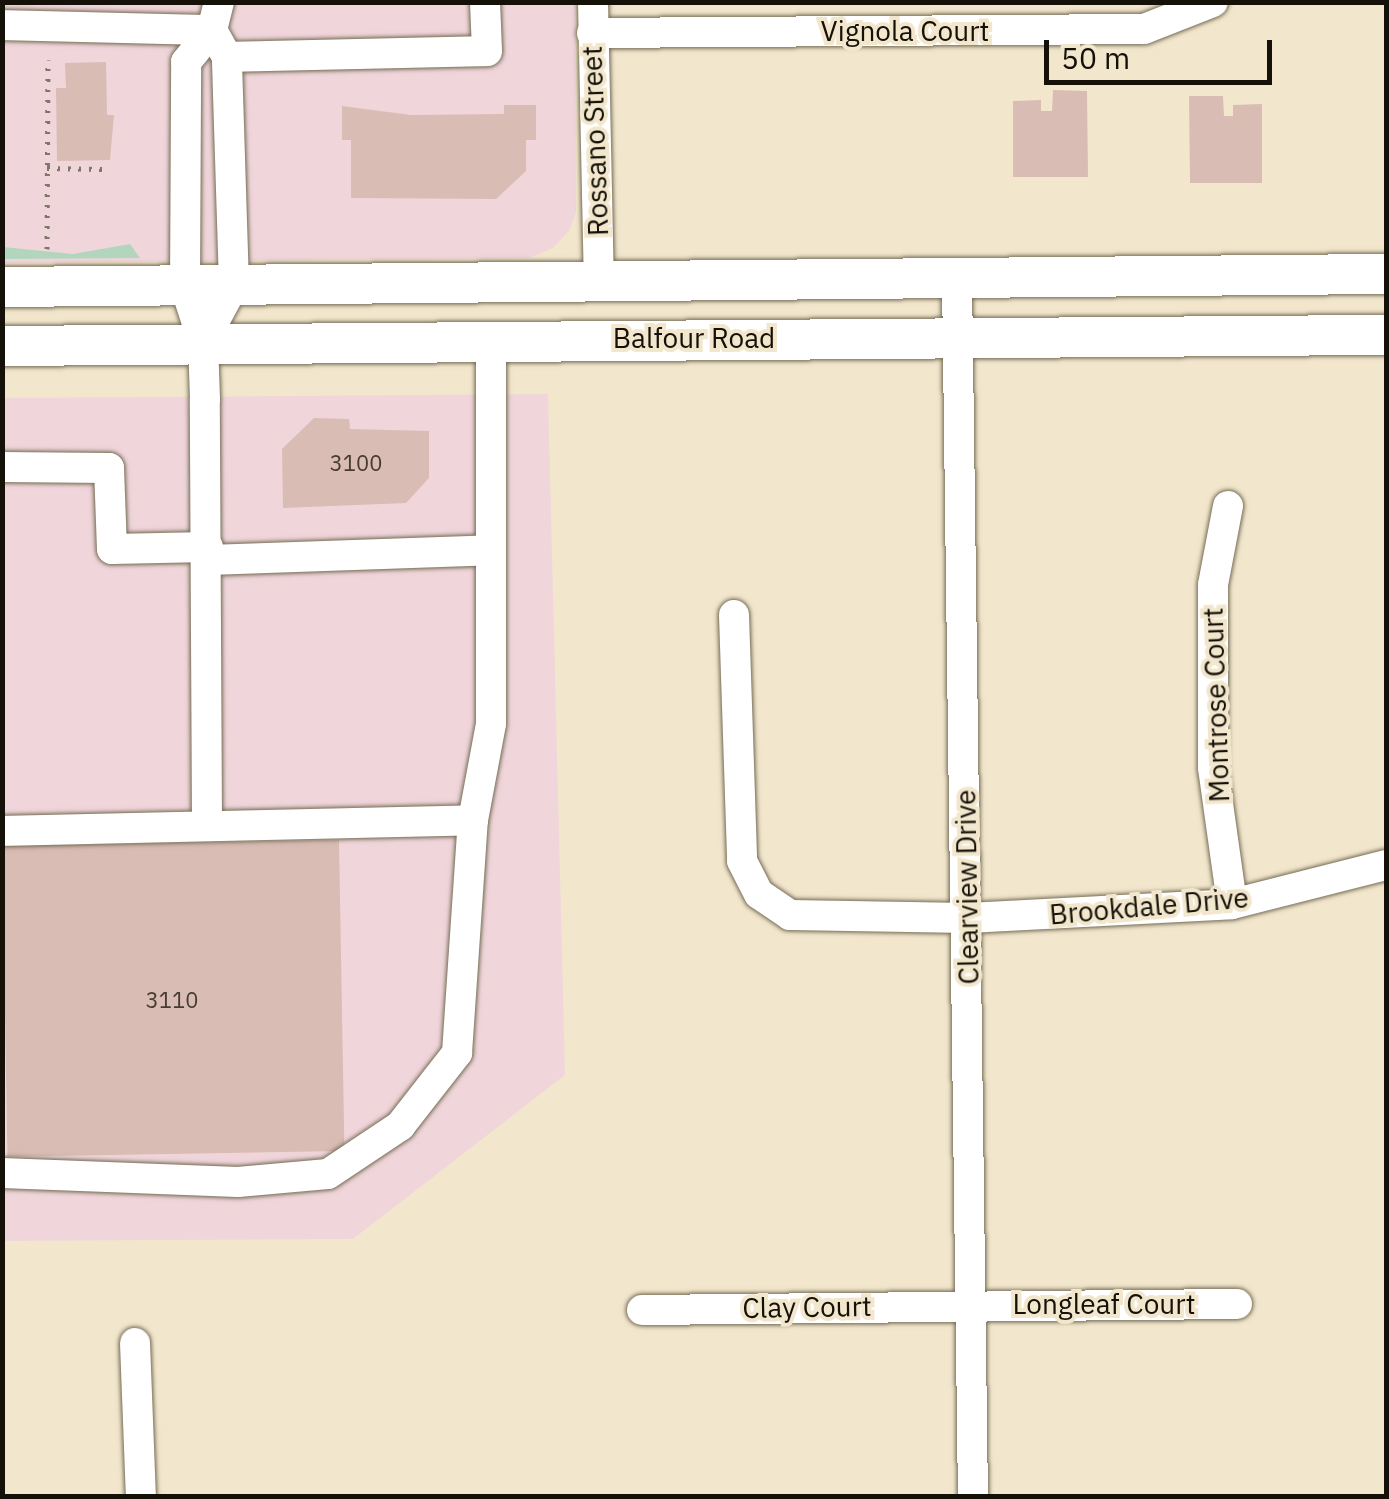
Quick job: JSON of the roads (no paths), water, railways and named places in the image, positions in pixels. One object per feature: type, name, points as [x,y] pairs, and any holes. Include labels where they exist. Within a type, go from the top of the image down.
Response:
[{"type":"main road","points":[[2,287],[1386,274]]},
{"type":"main road","name":"Balfour Road","points":[[2,346],[1386,335]]},
{"type":"street","points":[[226,57],[486,51],[486,2]]},
{"type":"street","name":"Vignola Court","points":[[592,18],[1144,30],[1213,2]]},
{"type":"street","points":[[203,342],[234,285],[226,57],[215,16]]},
{"type":"street","points":[[2,26],[215,16]]},
{"type":"street","points":[[207,825],[208,554],[203,342],[185,286],[186,62],[215,16]]},
{"type":"street","name":"Rossano Street","points":[[592,18],[600,279]]},
{"type":"street","name":"Clearview Drive","points":[[957,277],[973,1496]]},
{"type":"street","points":[[2,1173],[238,1182],[328,1174],[400,1126],[457,1053],[473,820],[491,724],[491,340]]},
{"type":"street","points":[[2,467],[109,468],[112,550],[208,554],[491,550]]},
{"type":"street","name":"Montrose Court","points":[[1228,506],[1213,585],[1214,768],[1232,904]]},
{"type":"street","name":"Brookdale Drive","points":[[734,615],[742,860],[759,894],[790,915],[968,918],[1232,904],[1386,865]]},
{"type":"street","points":[[2,831],[473,820]]},
{"type":"street","name":"Longleaf Court","points":[[971,1304],[1238,1304]]},
{"type":"street","name":"Clay Court","points":[[642,1310],[971,1304]]},
{"type":"street","points":[[135,1343],[141,1496]]}]
